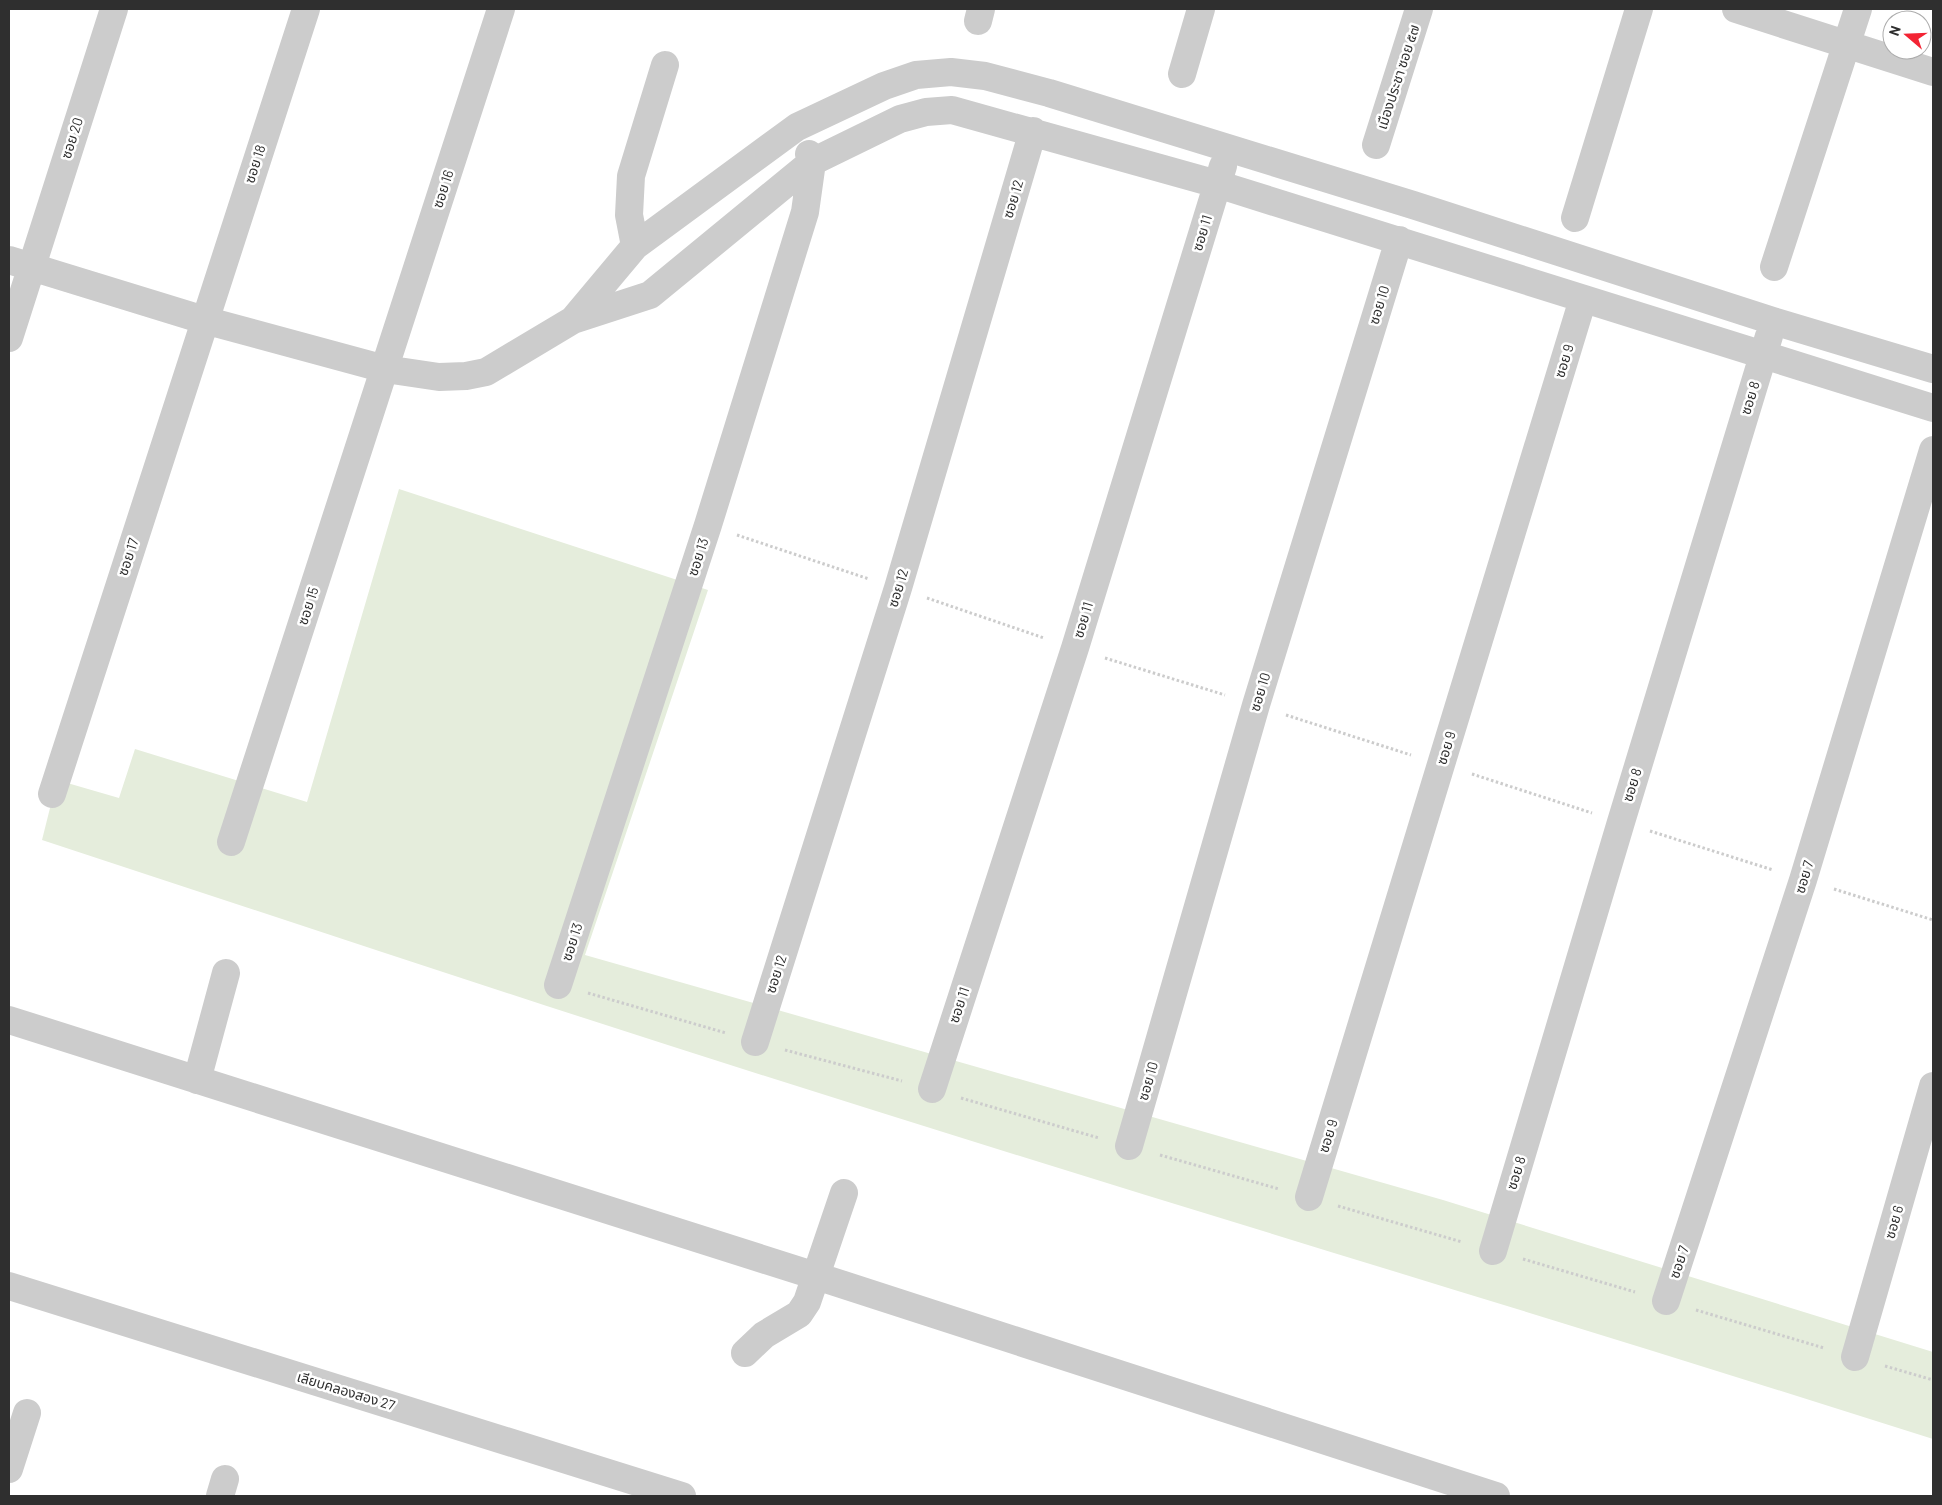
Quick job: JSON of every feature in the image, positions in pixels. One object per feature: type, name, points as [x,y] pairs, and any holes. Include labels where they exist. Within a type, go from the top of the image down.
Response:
[{"type":"street","name":"ซอย 20","points":[[9,338],[20,263],[114,9]]},
{"type":"street","name":"ซอย 18","points":[[204,320],[306,9]]},
{"type":"street","name":"ซอย 16","points":[[385,369],[501,9]]},
{"type":"street","points":[[1182,74],[1201,9]]},
{"type":"street","name":"เมืองประชา ซอย ๕๗","points":[[1376,145],[1419,9]]},
{"type":"street","points":[[1575,218],[1639,9]]},
{"type":"street","points":[[1736,9],[1933,72]]},
{"type":"street","points":[[1774,267],[1858,9]]},
{"type":"street","points":[[635,246],[629,215],[631,176],[665,65]]},
{"type":"street","points":[[572,320],[635,246],[797,128],[884,86],[916,75],[951,72],[985,76],[1031,88],[1933,369]]},
{"type":"street","points":[[20,263],[204,320],[385,369],[440,377],[466,376],[486,372],[572,320],[650,295],[812,162],[900,119],[926,112],[952,110],[1034,131],[1217,184],[1933,408]]},
{"type":"street","points":[[797,128],[812,162]]},
{"type":"street","name":"ซอย 12","points":[[755,1042],[898,588],[1034,131]]},
{"type":"street","name":"ซอย 11","points":[[932,1090],[1075,648],[1228,148]]},
{"type":"street","name":"ซอย 13","points":[[558,985],[708,525],[805,212],[812,162]]},
{"type":"street","name":"ซอย 10","points":[[1129,1146],[1256,705],[1399,240]]},
{"type":"street","name":"ซอย 9","points":[[1309,1197],[1583,299]]},
{"type":"street","name":"ซอย 17","points":[[52,794],[204,320]]},
{"type":"street","name":"ซอย 8","points":[[1493,1251],[1773,320]]},
{"type":"street","name":"ซอย 15","points":[[231,842],[385,369]]},
{"type":"street","name":"ซอย 7","points":[[1666,1301],[1803,880],[1933,450]]},
{"type":"street","points":[[197,1080],[226,973]]},
{"type":"street","points":[[9,1020],[816,1276],[1496,1496]]},
{"type":"street","name":"ซอย 6","points":[[1855,1358],[1933,1086]]},
{"type":"street","points":[[745,1353],[764,1335],[799,1314],[807,1302],[844,1193]]},
{"type":"street","name":"เลียบคลองสอง 27","points":[[9,1286],[682,1496]]},
{"type":"street","points":[[9,1469],[27,1413]]},
{"type":"path","points":[[708,525],[1075,648],[1933,920]]},
{"type":"path","points":[[558,985],[1309,1197],[1933,1380]]},
{"type":"green space","points":[[399,489],[708,590],[585,955],[1443,1200],[1933,1352],[1933,1439],[771,1078],[42,840],[57,780],[119,798],[135,749],[307,802]]}]
